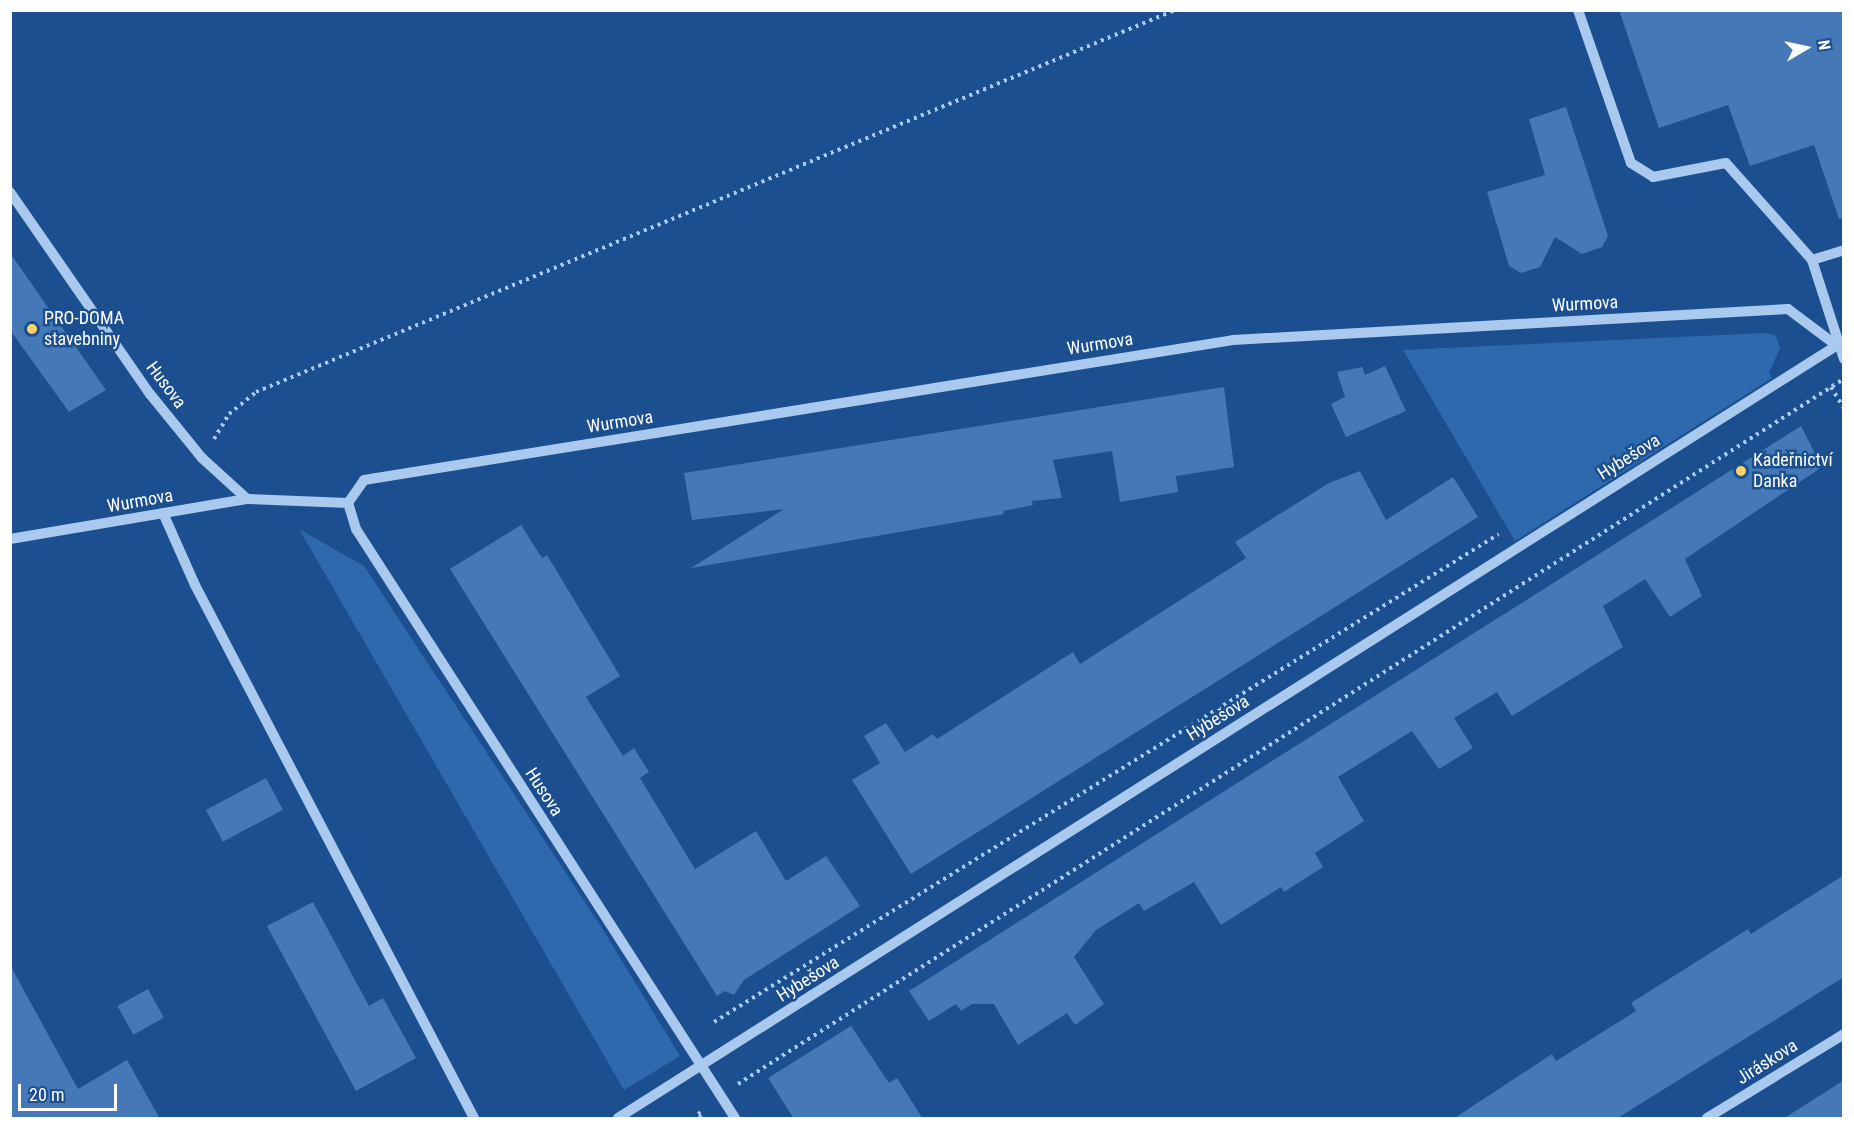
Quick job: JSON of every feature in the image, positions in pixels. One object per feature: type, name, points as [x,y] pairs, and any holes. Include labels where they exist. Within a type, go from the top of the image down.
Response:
[{"type":"street","points":[[1578,10],[1631,163],[1653,177],[1726,163],[1812,260],[1844,358]]},
{"type":"street","name":"Husova","points":[[10,192],[150,394],[202,458],[247,499]]},
{"type":"street","points":[[1812,260],[1844,250]]},
{"type":"street","name":"Wurmova","points":[[10,539],[247,499],[348,503],[364,480],[1233,340],[1788,309],[1840,343]]},
{"type":"street","name":"Hybešova","points":[[618,1119],[1840,343]]},
{"type":"street","name":"Husova","points":[[348,503],[356,529],[735,1119]]},
{"type":"street","points":[[163,513],[195,585],[474,1119]]},
{"type":"street","name":"Jiráskova","points":[[1707,1119],[1844,1034]]},
{"type":"path","points":[[202,458],[229,414],[256,392],[1175,10]]},
{"type":"path","points":[[721,1097],[798,1044],[1844,379]]},
{"type":"path","points":[[1831,387],[1844,409]]},
{"type":"path","points":[[714,1022],[1497,531],[1509,553]]},
{"type":"shaded area","points":[[1766,333],[1776,336],[1780,348],[1769,373],[1772,378],[1515,541],[1403,350]]},
{"type":"shaded area","points":[[299,529],[364,566],[600,925],[680,1056],[624,1090]]},
{"type":"building","points":[[1619,10],[1844,10],[1844,218],[1839,219],[1814,145],[1750,166],[1728,105],[1659,128]]},
{"type":"building","points":[[1566,107],[1608,236],[1602,247],[1582,254],[1555,237],[1540,267],[1521,273],[1509,266],[1487,192],[1545,175],[1529,119]]},
{"type":"building","points":[[10,253],[106,390],[69,412],[10,330]]},
{"type":"building","points":[[1385,366],[1406,411],[1346,437],[1331,404],[1345,397],[1337,372],[1362,367],[1365,375]]},
{"type":"building","points":[[1224,387],[1234,467],[1176,476],[1178,492],[1120,502],[1112,451],[1053,460],[1062,498],[1032,501],[1033,505],[1003,511],[1004,514],[691,568],[784,509],[692,520],[684,473]]},
{"type":"building","points":[[1801,426],[1822,467],[1685,559],[1702,596],[1670,617],[1645,579],[1603,606],[1623,647],[1512,716],[1497,692],[1454,718],[1473,748],[1439,769],[1412,731],[1338,777],[1364,821],[1315,853],[1323,867],[1284,892],[1281,887],[1221,925],[1194,882],[1144,911],[1139,903],[1096,930],[1074,957],[1104,1004],[1075,1025],[1067,1013],[1018,1045],[994,1004],[972,1004],[961,1011],[956,1004],[929,1021],[909,991]]},
{"type":"building","points":[[1360,471],[1386,520],[1453,477],[1478,517],[911,874],[852,780],[880,763],[864,736],[886,723],[905,752],[933,734],[937,739],[1073,652],[1080,664],[1246,558],[1235,542],[1329,483]]},
{"type":"building","points":[[521,525],[542,558],[547,555],[620,676],[586,697],[623,756],[634,748],[649,772],[640,778],[695,869],[756,831],[786,881],[826,856],[860,906],[744,980],[734,995],[725,991],[717,996],[450,569]]},
{"type":"building","points":[[266,778],[283,810],[223,842],[206,810]]},
{"type":"building","points":[[1844,875],[1844,977],[1616,1119],[1453,1119],[1552,1054],[1556,1061],[1636,1011],[1631,1003],[1748,929],[1751,934]]},
{"type":"building","points":[[313,902],[369,1006],[383,998],[416,1058],[356,1091],[267,926]]},
{"type":"building","points":[[10,965],[78,1089],[127,1060],[160,1119],[10,1119]]},
{"type":"building","points":[[148,989],[164,1018],[133,1035],[117,1006]]},
{"type":"building","points":[[851,1026],[889,1083],[897,1078],[923,1119],[794,1119],[768,1078]]},
{"type":"building","points":[[1844,1080],[1844,1119],[1783,1119]]},
{"type":"place","name":"PRO-DOMA stavebniny","points":[[32,329]]},
{"type":"place","name":"Kadeřnictví Danka","points":[[1741,471]]}]
